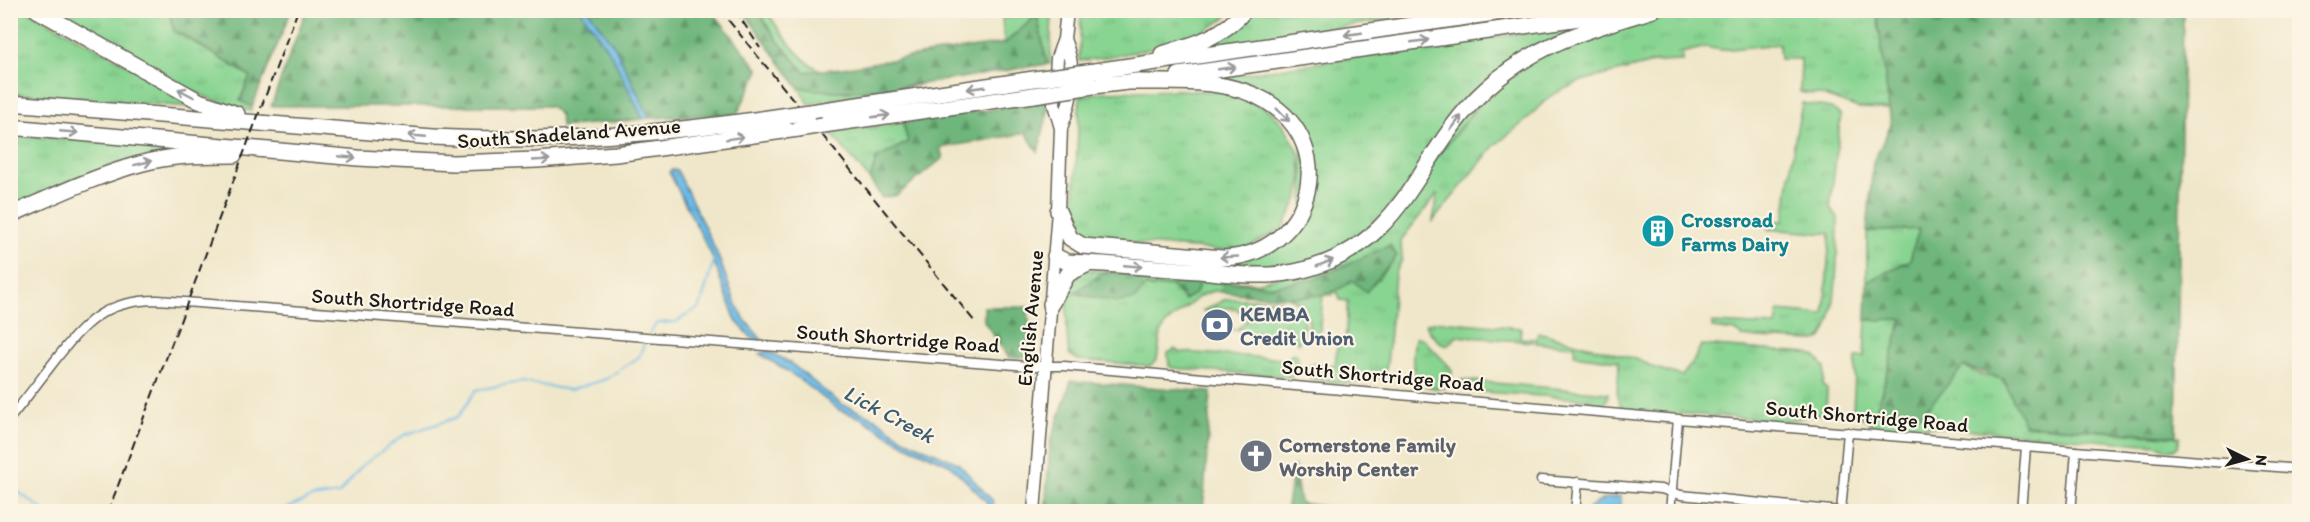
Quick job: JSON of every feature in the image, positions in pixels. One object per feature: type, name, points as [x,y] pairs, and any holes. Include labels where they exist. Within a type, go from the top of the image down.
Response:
[{"type":"highway","points":[[37,10],[210,105],[235,114],[302,127]]},
{"type":"highway","points":[[1115,69],[1209,39],[1233,22],[1245,10]]},
{"type":"highway","points":[[1115,69],[1515,10]]},
{"type":"highway","points":[[1128,82],[1630,10]]},
{"type":"highway","points":[[1058,211],[1071,240],[1092,255],[1262,276],[1293,273],[1330,261],[1361,244],[1385,224],[1400,206],[1456,121],[1480,94],[1511,69],[1537,52],[1569,36],[1653,10]]},
{"type":"highway","name":"South Shadeland Avenue","points":[[10,127],[432,162],[537,160],[637,152],[1034,95],[1094,79],[1115,69]]},
{"type":"highway","name":"South Shadeland Avenue","points":[[10,103],[458,139],[569,139],[648,134],[1034,79],[1094,79],[1128,82]]},
{"type":"highway","points":[[1054,256],[1067,262],[1092,255],[1218,258],[1242,256],[1261,250],[1281,237],[1299,215],[1307,196],[1309,168],[1302,141],[1292,124],[1267,101],[1246,92],[1204,83],[1128,82]]},
{"type":"highway","points":[[10,215],[96,177],[144,163],[201,155],[309,153]]},
{"type":"highway","points":[[1051,304],[1068,274],[1092,255]]},
{"type":"street","name":"English Avenue","points":[[1034,512],[1058,211],[1061,128],[1070,104],[1072,59],[1065,39],[1067,10]]},
{"type":"street","name":"South Shortridge Road","points":[[10,418],[85,324],[111,307],[142,300],[1045,366],[2300,469]]},
{"type":"street","points":[[1670,512],[1678,419]]},
{"type":"street","points":[[1541,480],[1661,489],[1681,495],[1756,507],[1841,512],[1848,432]]},
{"type":"street","points":[[2021,512],[2026,447]]},
{"type":"street","points":[[2071,512],[2076,451]]},
{"type":"street","points":[[1575,512],[1578,482]]},
{"type":"green space","points":[[581,10],[612,56],[643,119],[561,127],[560,115],[550,106],[271,106],[306,11]]},
{"type":"green space","points":[[1081,10],[1233,11],[1219,22],[1182,40],[1139,51],[1079,61]]},
{"type":"green space","points":[[10,11],[28,11],[206,107],[11,93]]},
{"type":"green space","points":[[49,11],[169,11],[174,32],[250,76],[240,100],[252,107],[251,111],[226,104],[173,82]]},
{"type":"green space","points":[[169,11],[291,11],[252,107],[240,101],[250,76],[174,32]]},
{"type":"green space","points":[[589,11],[712,11],[759,70],[737,114],[650,118],[615,47]]},
{"type":"green space","points":[[743,11],[758,11],[777,40],[805,72],[1005,43],[1037,15],[1047,64],[875,89],[831,91],[809,89],[798,87]]},
{"type":"green space","points":[[758,11],[767,11],[783,36],[798,53],[821,70],[805,72],[777,40]]},
{"type":"green space","points":[[1026,11],[1052,11],[1050,64],[1047,64],[1037,16],[1004,42],[1002,19],[1025,14]]},
{"type":"green space","points":[[1253,11],[1449,11],[1209,46]]},
{"type":"green space","points":[[1709,11],[1877,11],[1889,109],[1858,108],[1825,96],[1800,92],[1801,59],[1780,59],[1779,44],[1721,50],[1706,47],[1682,53],[1682,61],[1657,62],[1581,81],[1550,96],[1524,122],[1494,146],[1433,221],[1438,193],[1401,240],[1402,260],[1395,274],[1387,365],[1382,374],[1375,379],[1355,383],[1331,382],[1311,379],[1306,371],[1310,364],[1335,365],[1338,342],[1345,342],[1348,301],[1340,300],[1338,293],[1333,292],[1333,295],[1323,295],[1319,337],[1309,336],[1308,317],[1302,306],[1292,299],[1285,296],[1213,291],[1200,296],[1166,324],[1161,333],[1157,360],[1150,366],[1078,360],[1069,354],[1067,295],[1071,281],[1086,270],[1255,283],[1341,261],[1445,146],[1484,98],[1535,59],[1630,22]]},
{"type":"green space","points":[[1877,11],[2183,11],[2176,436],[2025,425],[2003,379],[1964,366],[1921,415],[1877,409],[1902,319],[1866,320],[1867,282],[1910,260],[1919,229],[1867,232],[1873,162],[1891,125]]},
{"type":"green space","points":[[1577,23],[1578,29],[1515,61],[1395,208],[1339,252],[1282,270],[1178,264],[1179,262],[1275,249],[1288,238],[1304,215],[1301,127],[1229,82],[1229,76],[1543,30]]},
{"type":"green space","points":[[919,85],[809,104],[798,87],[848,92]]},
{"type":"green space","points":[[1180,90],[1223,92],[1254,102],[1271,112],[1283,124],[1298,150],[1302,175],[1299,196],[1283,228],[1240,252],[1086,239],[1078,233],[1073,222],[1080,96],[1104,92]]},
{"type":"green space","points":[[1051,100],[1038,152],[1026,133],[940,148],[943,158],[897,195],[882,198],[870,180],[876,159],[908,142],[903,123]]},
{"type":"green space","points":[[1802,103],[1831,108],[1841,115],[1830,208],[1838,217],[1836,280],[1828,327],[1821,338],[1812,341],[1742,337],[1736,331],[1712,328],[1712,323],[1776,326],[1778,311],[1824,315],[1830,234],[1768,229],[1769,221],[1784,221]]},
{"type":"green space","points":[[903,123],[908,142],[876,159],[870,180],[830,132]]},
{"type":"green space","points":[[10,135],[205,149],[125,162],[74,179],[11,207]]},
{"type":"green space","points":[[1919,229],[1910,260],[1867,282],[1867,232]]},
{"type":"green space","points":[[1390,245],[1397,256],[1366,292],[1352,280],[1340,289],[1308,297],[1221,292],[1224,281],[1273,286],[1315,279]]},
{"type":"green space","points":[[1104,272],[1193,278],[1199,284],[1196,293],[1184,300],[1172,286],[1148,288],[1147,285],[1134,300],[1118,302],[1073,293]]},
{"type":"green space","points":[[1226,299],[1261,299],[1285,303],[1301,315],[1304,326],[1302,337],[1298,343],[1293,337],[1249,333],[1244,329],[1236,330],[1247,320],[1237,309],[1216,307],[1210,312],[1202,311]]},
{"type":"green space","points":[[984,307],[1028,307],[1030,336],[1033,340],[1030,356],[1009,358],[984,321]]},
{"type":"green space","points":[[1902,319],[1877,408],[1921,415],[1963,366],[1981,375],[2003,379],[2025,425],[2180,437],[2178,447],[2167,449],[2157,445],[1922,426],[1921,432],[1874,426],[1853,411],[1856,357],[1864,357],[1866,320]]},
{"type":"green space","points":[[1437,321],[1521,328],[1520,338],[1534,339],[1533,342],[1455,336],[1453,342],[1446,346],[1427,328],[1426,324]]},
{"type":"green space","points":[[1223,328],[1234,330],[1223,337],[1214,336],[1211,333],[1217,334]]},
{"type":"green space","points":[[1538,332],[1642,361],[1652,367],[1682,376],[1694,360],[1701,345],[1808,353],[1816,357],[1825,368],[1823,386],[1827,389],[1826,413],[1787,421],[1625,410],[1617,394],[1618,361],[1574,355],[1575,346],[1536,343]]},
{"type":"green space","points":[[1415,338],[1422,338],[1452,369],[1451,381],[1445,388],[1433,388],[1418,381],[1413,367]]},
{"type":"green space","points":[[1175,349],[1180,352],[1286,359],[1294,353],[1298,357],[1296,374],[1292,377],[1173,368],[1169,366],[1168,353]]},
{"type":"green space","points":[[1461,380],[1608,393],[1608,395],[1605,403],[1598,406],[1586,399],[1468,391]]},
{"type":"green space","points":[[1071,381],[1211,392],[1203,511],[1045,511],[1050,444]]},
{"type":"green space","points":[[1294,464],[1300,503],[1353,511],[1286,511]]},
{"type":"water","points":[[581,11],[589,11],[615,47],[650,118],[643,119],[612,56]]},
{"type":"water","points":[[677,170],[717,253],[735,302],[745,320],[762,340],[753,339],[736,321],[711,254],[669,172]]},
{"type":"water","name":"Lick Creek","points":[[768,351],[789,362],[841,404],[875,418],[904,439],[958,463],[992,500],[995,511],[989,511],[986,501],[949,464],[903,444],[861,418],[839,410],[798,378],[760,354]]},
{"type":"water","points":[[1621,496],[1621,511],[1586,511],[1603,499]]},
{"type":"waterway","points":[[650,332],[657,323],[676,322],[700,307],[714,260]]},
{"type":"waterway","points":[[278,512],[311,498],[339,494],[363,465],[404,435],[458,417],[476,390],[521,382],[570,390],[606,379],[639,357],[644,344]]},
{"type":"waterway","points":[[10,486],[46,512]]},
{"type":"railway","points":[[108,512],[298,10]]},
{"type":"railway","points":[[720,10],[975,322]]},
{"type":"railway","points":[[735,10],[760,48]]},
{"type":"place","name":"Crossroad Farms Dairy","points":[[1658,231]]},
{"type":"place","name":"KEMBA Credit Union","points":[[1217,325]]},
{"type":"place","name":"Cornerstone Family Worship Center","points":[[1256,456]]}]
